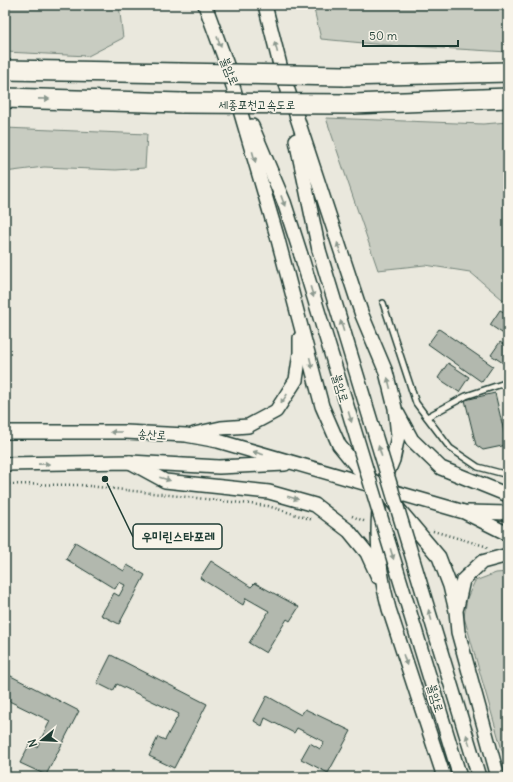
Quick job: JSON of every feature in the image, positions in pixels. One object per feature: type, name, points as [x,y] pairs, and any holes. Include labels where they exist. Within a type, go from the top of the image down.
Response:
[{"type":"highway","points":[[5,70],[344,76],[508,72]]},
{"type":"highway","name":"세종포천고속도로","points":[[5,98],[182,103],[353,104],[508,98]]},
{"type":"street","name":"불암로","points":[[206,5],[227,66],[284,202],[460,777]]},
{"type":"street","name":"불암로","points":[[266,5],[284,78],[319,250],[479,777]]},
{"type":"street","points":[[227,66],[301,322],[322,406],[340,445],[357,467],[381,488],[439,557],[450,586],[456,611],[458,632],[498,777]]},
{"type":"street","points":[[284,78],[362,315],[386,372],[395,408],[398,436],[393,460],[381,488],[377,527],[382,585],[444,777]]},
{"type":"street","points":[[186,435],[221,428],[248,426],[276,412],[296,380],[300,353],[301,322]]},
{"type":"street","points":[[395,408],[412,440],[441,468],[508,495]]},
{"type":"street","name":"송산로","points":[[5,432],[126,432],[186,435],[218,441],[464,512],[508,534]]},
{"type":"street","points":[[130,462],[165,481],[269,492],[315,505],[349,531],[366,553],[382,585]]},
{"type":"street","name":"송산로","points":[[5,464],[130,462],[219,468],[295,464]]},
{"type":"street","name":"송산로","points":[[464,512],[508,513]]},
{"type":"street","points":[[456,611],[463,580],[482,562],[508,555]]},
{"type":"lane","points":[[383,303],[416,403],[450,448],[478,467],[508,475]]},
{"type":"lane","points":[[427,417],[466,396],[508,382]]},
{"type":"path","points":[[5,484],[80,485],[268,506],[321,523],[327,514]]},
{"type":"path","points":[[348,515],[377,527]]},
{"type":"path","points":[[416,530],[437,531],[485,546],[494,559]]},
{"type":"shaded area","points":[[5,5],[119,5],[123,38],[88,56],[5,52]]},
{"type":"shaded area","points":[[313,5],[508,5],[508,52],[374,44],[321,39]]},
{"type":"shaded area","points":[[326,118],[483,124],[508,122],[508,304],[470,272],[425,265],[378,270]]},
{"type":"shaded area","points":[[5,128],[147,134],[145,168],[116,170],[44,167],[5,172]]},
{"type":"shaded area","points":[[508,572],[508,771],[464,617],[467,598],[475,581],[496,573]]},
{"type":"building","points":[[500,310],[508,314],[508,337],[490,325]]},
{"type":"building","points":[[439,329],[493,366],[482,382],[428,344]]},
{"type":"building","points":[[500,342],[508,347],[508,362],[506,365],[491,355]]},
{"type":"building","points":[[448,363],[469,377],[459,392],[438,378]]},
{"type":"building","points":[[495,393],[507,445],[483,450],[476,445],[465,400]]},
{"type":"building","points":[[75,542],[124,571],[127,565],[145,575],[119,624],[101,615],[114,593],[119,596],[125,585],[119,582],[115,589],[66,559]]},
{"type":"building","points":[[211,561],[251,587],[255,583],[299,607],[290,621],[287,619],[266,653],[249,643],[269,611],[246,598],[243,605],[200,578]]},
{"type":"building","points":[[111,655],[207,704],[174,768],[149,756],[158,737],[165,740],[179,714],[117,684],[113,691],[97,683]]},
{"type":"building","points":[[5,673],[79,711],[46,775],[20,763],[30,743],[37,747],[50,721],[5,699]]},
{"type":"building","points":[[267,696],[301,715],[305,709],[351,731],[328,773],[301,759],[310,743],[320,749],[324,742],[297,728],[294,733],[265,718],[262,726],[254,721]]},
{"type":"place","name":"우미린스타포레","points":[[105,479]]}]
